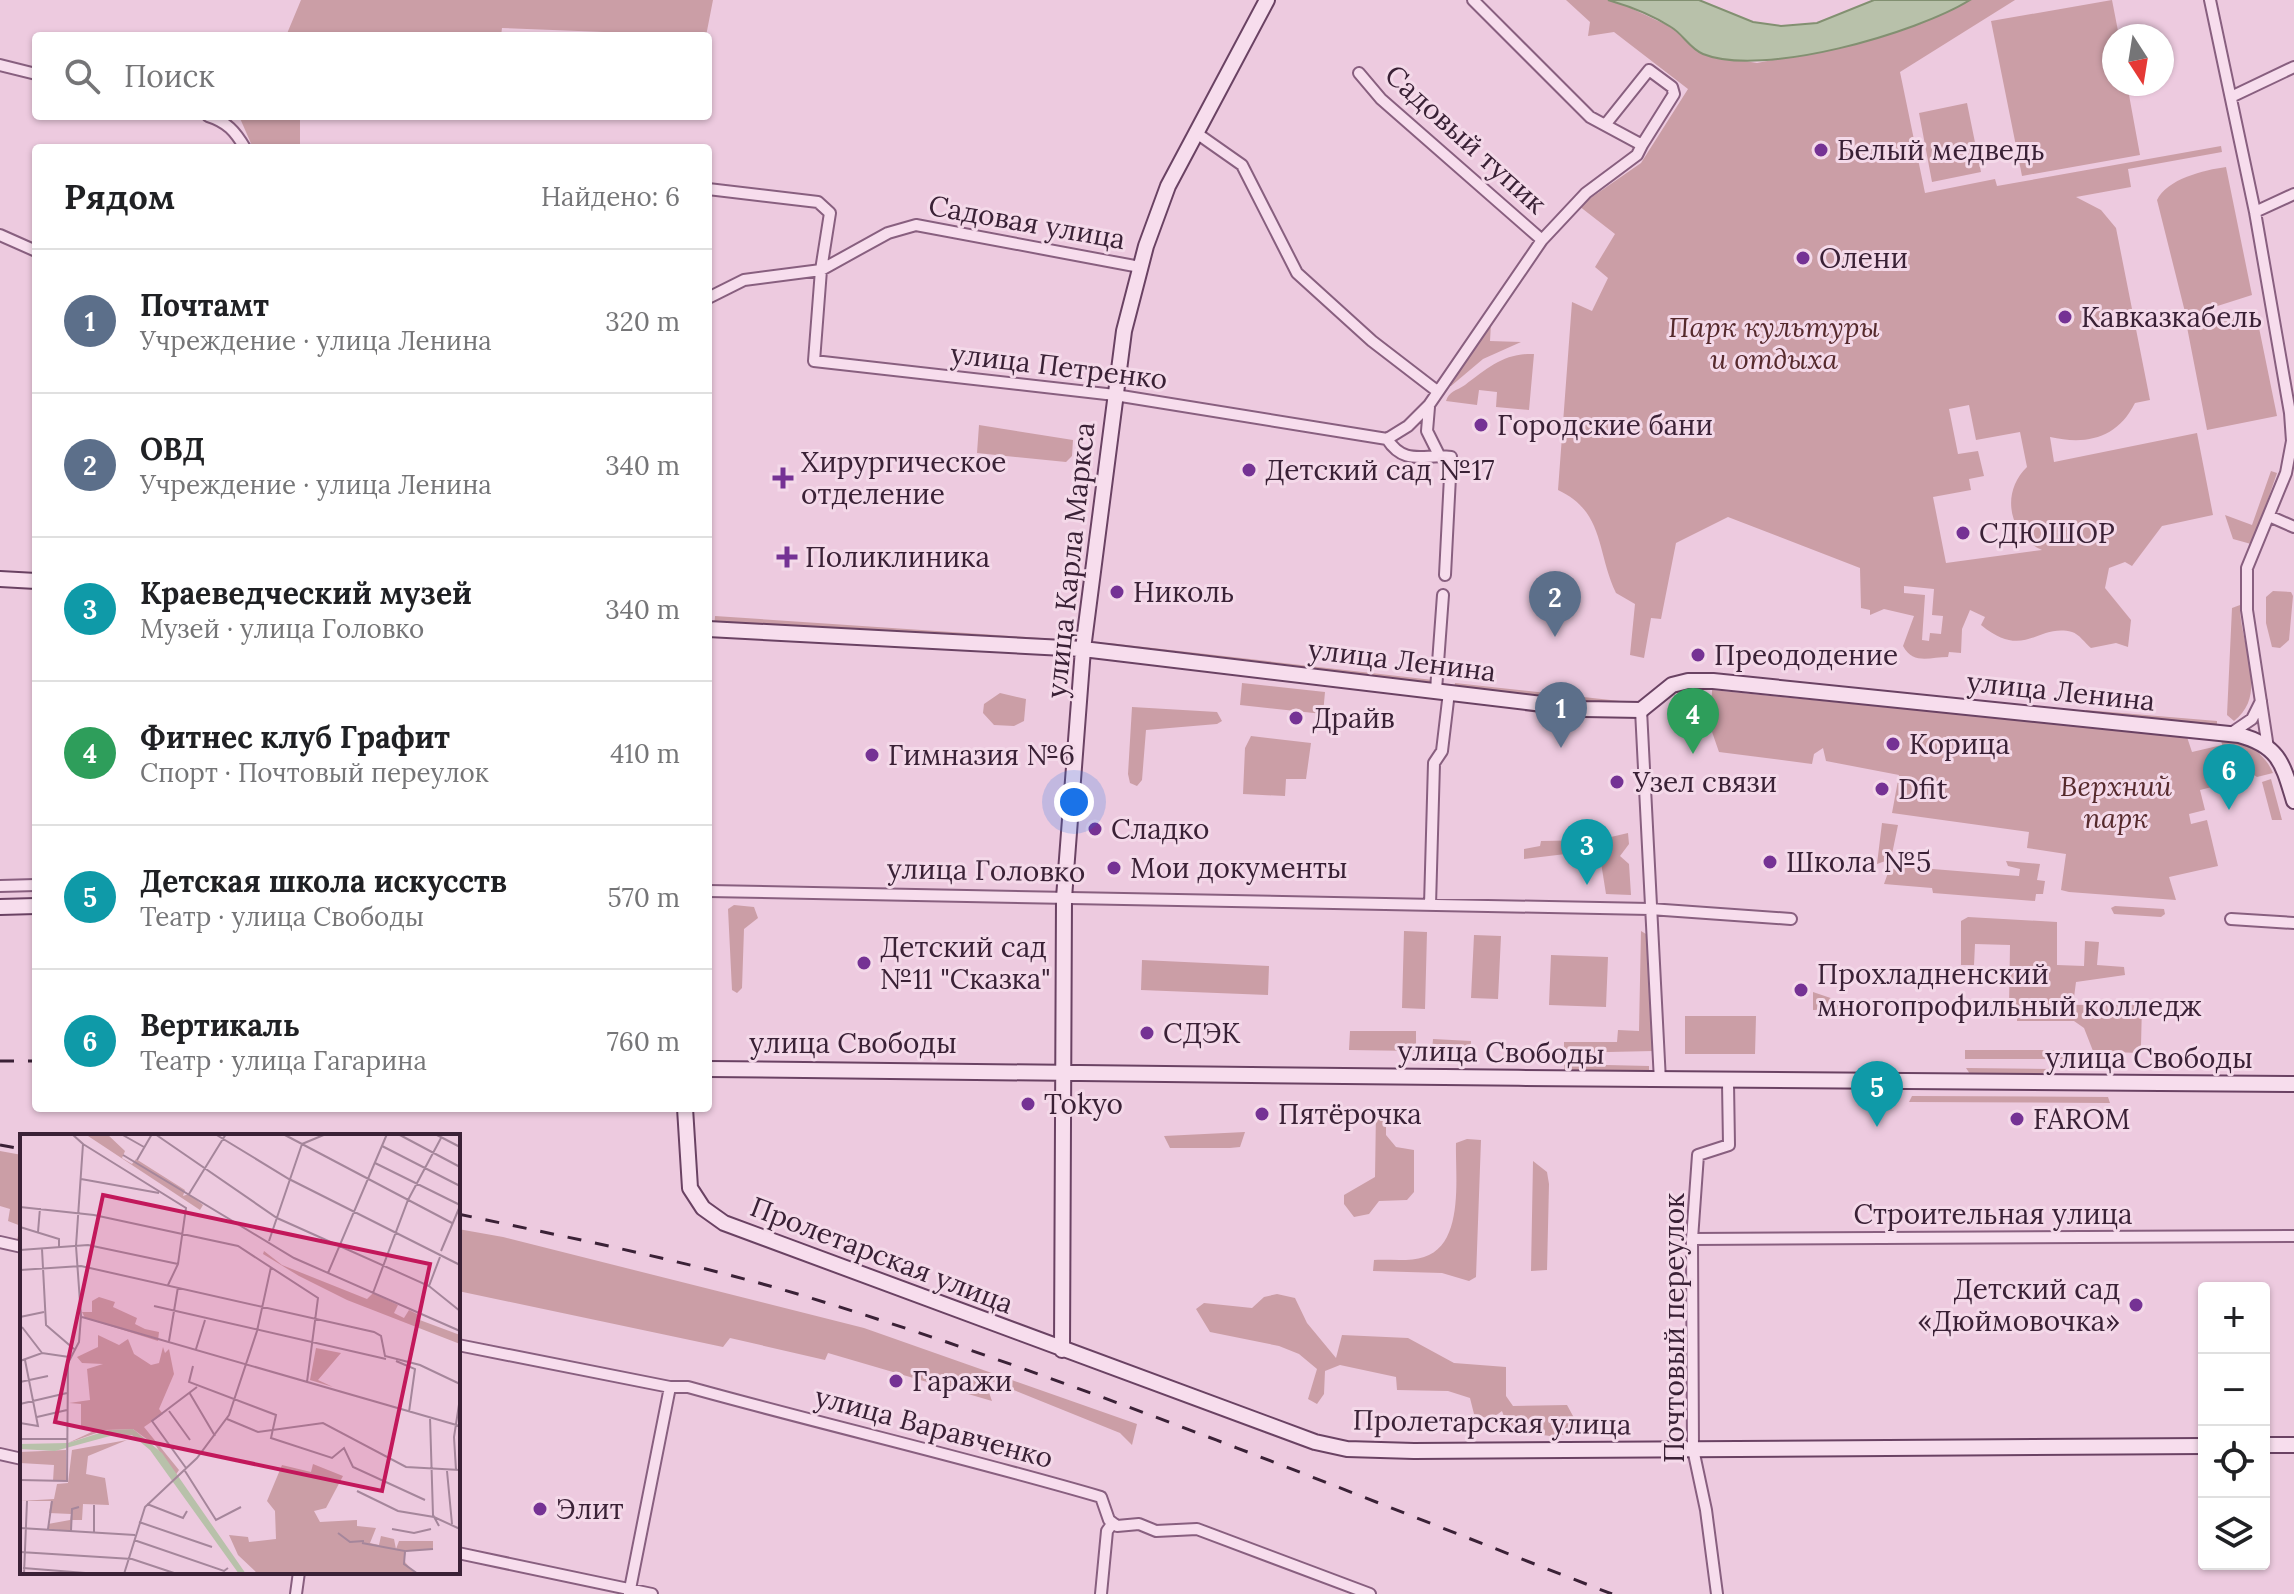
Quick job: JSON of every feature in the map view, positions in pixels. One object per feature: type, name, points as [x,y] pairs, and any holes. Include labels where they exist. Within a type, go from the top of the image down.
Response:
[{"type":"street","name":"улица Карла Маркса","points":[[1062,1350],[1064,898],[1083,649],[1124,331],[1140,267],[1168,186],[1267,0]]},
{"type":"street","points":[[1473,0],[1590,117],[1642,145]]},
{"type":"street","points":[[2210,0],[2255,212],[2290,413],[2292,456],[2247,568],[2247,610],[2268,748],[2282,761],[2294,801]]},
{"type":"street","points":[[0,65],[32,73]]},
{"type":"street","points":[[2231,97],[2294,67]]},
{"type":"street","points":[[1445,575],[1451,457],[1439,455],[1419,460],[1406,457],[1398,453],[1387,439],[1408,426],[1429,405],[1542,240],[1586,193],[1637,155],[1674,94],[1672,87],[1649,70],[1605,125]]},
{"type":"street","name":"Садовый тупик","points":[[1359,73],[1381,99],[1542,240]]},
{"type":"street","points":[[220,120],[236,132],[243,144]]},
{"type":"street","points":[[1195,132],[1242,165],[1297,273],[1372,341],[1437,391]]},
{"type":"street","name":"улица Петренко","points":[[712,189],[818,202],[830,213],[821,270],[814,361],[1115,395],[1387,439]]},
{"type":"street","points":[[2255,212],[2294,194]]},
{"type":"street","name":"Садовая улица","points":[[821,270],[888,233],[916,225],[1140,267]]},
{"type":"street","points":[[0,235],[32,249]]},
{"type":"street","points":[[712,296],[744,280],[821,270]]},
{"type":"street","points":[[1429,405],[1427,431],[1439,455]]},
{"type":"street","points":[[2269,516],[2294,527]]},
{"type":"street","points":[[0,579],[32,581]]},
{"type":"street","points":[[1430,905],[1434,763],[1442,751],[1443,595]]},
{"type":"street","name":"улица Ленина","points":[[712,629],[1083,649],[1584,709],[1641,710],[1672,685],[1688,681],[1713,681],[2230,734],[2268,748]]},
{"type":"street","points":[[2230,734],[2252,719],[2261,699]]},
{"type":"street","points":[[1641,710],[1660,1081]]},
{"type":"street","points":[[0,886],[32,885]]},
{"type":"street","name":"улица Головко","points":[[712,891],[1650,909],[1791,919]]},
{"type":"street","points":[[0,907],[32,906]]},
{"type":"street","points":[[2231,919],[2294,923]]},
{"type":"street","name":"улица Свободы","points":[[712,1069],[1063,1071],[1728,1083],[2294,1084]]},
{"type":"street","name":"Почтовый переулок","points":[[1717,1594],[1706,1510],[1693,1449],[1692,1239],[1698,1155],[1729,1145],[1728,1083]]},
{"type":"street","name":"Пролетарская улица","points":[[685,1112],[690,1188],[703,1208],[724,1223],[1315,1442],[1347,1449],[2198,1446]]},
{"type":"street","name":"Строительная улица","points":[[1692,1239],[2294,1236]]},
{"type":"street","points":[[0,1242],[20,1247]]},
{"type":"street","name":"улица Варавченко","points":[[460,1345],[670,1387],[688,1387],[816,1422],[920,1445],[1101,1497],[1112,1524]]},
{"type":"street","points":[[629,1592],[670,1387]]},
{"type":"street","points":[[2270,1445],[2294,1445]]},
{"type":"street","points":[[0,1454],[20,1459]]},
{"type":"street","points":[[1101,1594],[1107,1531],[1112,1524],[1139,1524],[1156,1531],[1197,1529],[1370,1594]]},
{"type":"street","points":[[460,1553],[629,1592],[652,1594]]},
{"type":"street","points":[[296,1594],[299,1574]]},
{"type":"green space","points":[[301,0],[713,0],[707,32],[502,28],[502,32],[288,32]]},
{"type":"green space","name":"Парк культуры и отдыха","points":[[1566,0],[1608,0],[1622,4],[1673,28],[1702,54],[1757,63],[1835,48],[1917,25],[1970,0],[2015,0],[1900,72],[1925,193],[1995,179],[1997,186],[2221,146],[2222,152],[2128,169],[2131,187],[2076,197],[2101,210],[2116,228],[2150,400],[2135,403],[2128,415],[2110,432],[2076,440],[2050,437],[2054,462],[2197,433],[2213,515],[2162,526],[2132,566],[2125,562],[2109,568],[2105,588],[2131,620],[2128,647],[2116,643],[2091,648],[2075,633],[2060,631],[2020,641],[2009,640],[1981,625],[1985,617],[1970,610],[1962,629],[1961,653],[1949,652],[1948,657],[1917,658],[1903,646],[1914,616],[1884,609],[1870,615],[1870,610],[1861,608],[1860,568],[1728,517],[1676,543],[1661,619],[1651,618],[1644,658],[1630,655],[1635,604],[1616,593],[1597,534],[1584,509],[1558,490],[1572,302],[1592,311],[1608,278],[1595,267],[1615,234],[1579,206],[1641,163],[1688,89],[1614,32],[1588,36],[1590,22]],"holes":[[[1969,405],[1976,440],[2020,432],[2027,467],[2013,489],[2012,513],[2022,534],[2042,550],[1946,563],[1933,497],[1971,490],[1969,479],[1984,476],[1978,451],[1958,454],[1949,409]],[[1904,586],[1934,589],[1932,615],[1943,616],[1941,634],[1930,633],[1929,641],[1922,640],[1925,595],[1904,593]]]},
{"type":"green space","points":[[2112,0],[2117,24],[2102,24],[2102,96],[2129,96],[2140,155],[2022,176],[1991,21]]},
{"type":"green space","points":[[1967,103],[1981,172],[1932,182],[1919,113]]},
{"type":"green space","points":[[241,120],[300,120],[300,144],[251,144]]},
{"type":"green space","points":[[2226,167],[2252,295],[2186,316],[2157,200],[2177,181]]},
{"type":"green space","points":[[2256,313],[2277,416],[2207,430],[2187,327]]},
{"type":"green space","points":[[1491,323],[1490,341],[1521,342],[1483,359],[1451,386],[1445,386]]},
{"type":"green space","points":[[1534,354],[1529,410],[1496,407],[1497,392],[1479,390],[1477,405],[1446,401],[1451,393],[1497,363],[1514,356]]},
{"type":"green space","points":[[979,425],[1073,440],[1072,456],[1066,462],[977,453]]},
{"type":"green space","points":[[2271,471],[2277,473],[2255,537],[2251,544],[2233,539],[2225,515],[2252,525]]},
{"type":"green space","points":[[2273,591],[2291,592],[2293,596],[2289,640],[2280,648],[2272,647],[2266,623],[2266,597]]},
{"type":"green space","points":[[2240,605],[2251,682],[2245,710],[2234,721],[2227,715],[2232,608]]},
{"type":"green space","points":[[715,616],[1070,640],[1069,648],[714,629]]},
{"type":"green space","points":[[1109,643],[1433,680],[1432,689],[1108,652]]},
{"type":"green space","points":[[1242,683],[1325,692],[1323,714],[1240,705]]},
{"type":"green space","points":[[1455,683],[1647,704],[1641,708],[1454,689]]},
{"type":"green space","name":"Верхний парк","points":[[1712,690],[2187,737],[2192,752],[2222,745],[2221,739],[2252,748],[2264,758],[2273,773],[2257,777],[2225,755],[2232,782],[2200,790],[2205,810],[2189,814],[2191,824],[2207,820],[2218,866],[2169,877],[2176,900],[2069,892],[2061,890],[2066,854],[2027,848],[2029,832],[1892,813],[1899,775],[1826,761],[1823,748],[1814,754],[1812,764],[1719,752],[1711,729]]},
{"type":"green space","points":[[1000,693],[1026,699],[1024,721],[1014,726],[994,725],[983,713],[984,704]]},
{"type":"green space","points":[[1132,707],[1217,712],[1222,721],[1146,730],[1142,780],[1137,786],[1130,783],[1128,774]]},
{"type":"green space","points":[[2086,710],[2217,721],[2217,726],[2085,715]]},
{"type":"green space","points":[[1251,736],[1311,743],[1306,779],[1286,779],[1285,796],[1243,794],[1245,748]]},
{"type":"green space","points":[[2271,779],[2282,820],[2272,820],[2262,782]]},
{"type":"green space","points":[[1882,823],[1898,825],[1891,859],[1877,864]]},
{"type":"green space","points":[[1628,833],[1629,844],[1620,856],[1629,864],[1631,895],[1606,894],[1599,850],[1524,859],[1524,849],[1540,846],[1541,841],[1598,840]]},
{"type":"green space","points":[[2006,861],[2040,864],[2037,880],[2045,881],[2043,894],[2036,894],[2035,901],[1933,893],[1932,888],[1884,884],[1889,870],[1908,867],[2019,876],[2020,869],[2008,866]]},
{"type":"green space","points":[[734,905],[754,907],[758,918],[744,929],[742,988],[737,993],[732,990],[728,909]]},
{"type":"green space","points":[[2111,908],[2164,909],[2165,914],[2161,917],[2114,914]]},
{"type":"green space","points":[[1968,917],[2057,922],[2057,965],[2084,966],[2085,941],[2099,942],[2097,965],[2124,967],[2125,975],[2076,982],[2073,1005],[2142,1004],[2141,1046],[2137,1053],[2093,1051],[2084,1028],[2074,1021],[2017,1021],[2017,1010],[2009,1007],[2010,945],[1975,944],[1974,965],[1961,965],[1961,921]]},
{"type":"green space","points":[[1404,931],[1427,932],[1425,1009],[1402,1008]]},
{"type":"green space","points":[[1641,931],[1646,934],[1652,984],[1653,1051],[1564,1053],[1564,1042],[1617,1042],[1618,1030],[1639,1031]]},
{"type":"green space","points":[[1474,935],[1501,936],[1498,999],[1471,998]]},
{"type":"green space","points":[[1551,955],[1608,957],[1606,1007],[1549,1005]]},
{"type":"green space","points":[[1142,960],[1269,966],[1268,995],[1141,990]]},
{"type":"green space","points":[[1813,992],[1860,1008],[1813,1010]]},
{"type":"green space","points":[[1685,1016],[1756,1016],[1755,1054],[1685,1054]]},
{"type":"green space","points":[[1350,1031],[1416,1031],[1416,1051],[1349,1050]]},
{"type":"green space","points":[[1433,1039],[1471,1041],[1470,1053],[1432,1051]]},
{"type":"green space","points":[[1965,1050],[2073,1050],[2073,1059],[1965,1059]]},
{"type":"green space","points":[[1564,1064],[1649,1066],[1649,1072],[1564,1070]]},
{"type":"green space","points":[[1966,1068],[2052,1069],[2052,1075],[1970,1074]]},
{"type":"green space","points":[[1912,1096],[2108,1097],[2110,1103],[1909,1102]]},
{"type":"green space","points":[[1376,1111],[1386,1112],[1386,1135],[1396,1147],[1414,1150],[1414,1192],[1407,1200],[1379,1201],[1369,1214],[1354,1217],[1344,1204],[1344,1195],[1375,1177]]},
{"type":"green space","points":[[1245,1132],[1240,1147],[1230,1148],[1170,1148],[1164,1136]]},
{"type":"green space","points":[[1467,1139],[1481,1140],[1476,1277],[1469,1281],[1442,1273],[1373,1271],[1374,1260],[1418,1259],[1437,1250],[1446,1238],[1455,1208],[1456,1143]]},
{"type":"green space","points":[[0,1151],[20,1155],[20,1226],[8,1221],[10,1209],[0,1206]]},
{"type":"green space","points":[[1533,1161],[1547,1172],[1549,1184],[1547,1270],[1531,1271]]},
{"type":"green space","points":[[20,1229],[20,1247],[15,1246]]},
{"type":"green space","points":[[460,1229],[503,1237],[864,1328],[1137,1424],[1132,1445],[1120,1433],[984,1378],[992,1401],[828,1353],[825,1360],[730,1338],[723,1347],[460,1291]]},
{"type":"green space","points":[[1277,1294],[1295,1298],[1307,1323],[1336,1358],[1342,1335],[1408,1338],[1454,1363],[1506,1367],[1506,1396],[1513,1406],[1567,1405],[1579,1427],[1572,1434],[1550,1436],[1509,1430],[1502,1411],[1489,1417],[1474,1414],[1470,1398],[1448,1391],[1397,1390],[1396,1377],[1340,1365],[1325,1371],[1324,1394],[1317,1404],[1308,1399],[1317,1369],[1299,1354],[1279,1346],[1210,1332],[1196,1309],[1204,1303],[1252,1308],[1264,1297]]},
{"type":"shaded area","points":[[1608,0],[1699,0],[1753,22],[1781,26],[1817,23],[1874,0],[1970,0],[1914,26],[1839,48],[1799,56],[1729,60],[1703,54],[1664,23]]},
{"type":"railway","points":[[0,1061],[32,1061]]},
{"type":"railway","points":[[0,1145],[20,1149]]},
{"type":"railway","points":[[460,1214],[736,1277],[926,1335],[1124,1405],[1612,1594]]},
{"type":"place","name":"Белый медведь","points":[[1821,150]]},
{"type":"place","name":"Олени","points":[[1803,258]]},
{"type":"place","name":"Кавказкабель","points":[[2065,317]]},
{"type":"place","name":"Городские бани","points":[[1481,425]]},
{"type":"place","name":"Детский сад №17","points":[[1249,470]]},
{"type":"place","name":"Хирургическое отделение","points":[[783,478]]},
{"type":"place","name":"СДЮШОР","points":[[1963,533]]},
{"type":"place","name":"Поликлиника","points":[[787,557]]},
{"type":"place","name":"Николь","points":[[1117,592]]},
{"type":"place","name":"ОВД","points":[[1555,637]]},
{"type":"place","name":"Преододение","points":[[1698,655]]},
{"type":"place","name":"Драйв","points":[[1296,718]]},
{"type":"place","name":"Корица","points":[[1893,744]]},
{"type":"place","name":"Почтамт","points":[[1561,748]]},
{"type":"place","name":"Фитнес клуб Графит","points":[[1693,754]]},
{"type":"place","name":"Гимназия №6","points":[[872,755]]},
{"type":"place","name":"Узел связи","points":[[1617,782]]},
{"type":"place","name":"Dfit","points":[[1882,789]]},
{"type":"place","name":"Вертикаль","points":[[2229,810]]},
{"type":"place","name":"Сладко","points":[[1095,829]]},
{"type":"place","name":"Школа №5","points":[[1770,862]]},
{"type":"place","name":"Мои документы","points":[[1114,868]]},
{"type":"place","name":"Краеведческий музей","points":[[1587,885]]},
{"type":"place","name":"Детский сад №11 \"Сказка\"","points":[[864,963]]},
{"type":"place","name":"Прохладненский многопрофильный колледж","points":[[1801,990]]},
{"type":"place","name":"СДЭК","points":[[1147,1033]]},
{"type":"place","name":"Tokyo","points":[[1028,1104]]},
{"type":"place","name":"Пятёрочка","points":[[1262,1114]]},
{"type":"place","name":"FAROM","points":[[2017,1119]]},
{"type":"place","name":"Детская школа искусств","points":[[1877,1127]]},
{"type":"place","name":"Детский сад «Дюймовочка»","points":[[2136,1305]]},
{"type":"place","name":"Гаражи","points":[[896,1381]]},
{"type":"place","name":"Элит","points":[[540,1509]]}]
